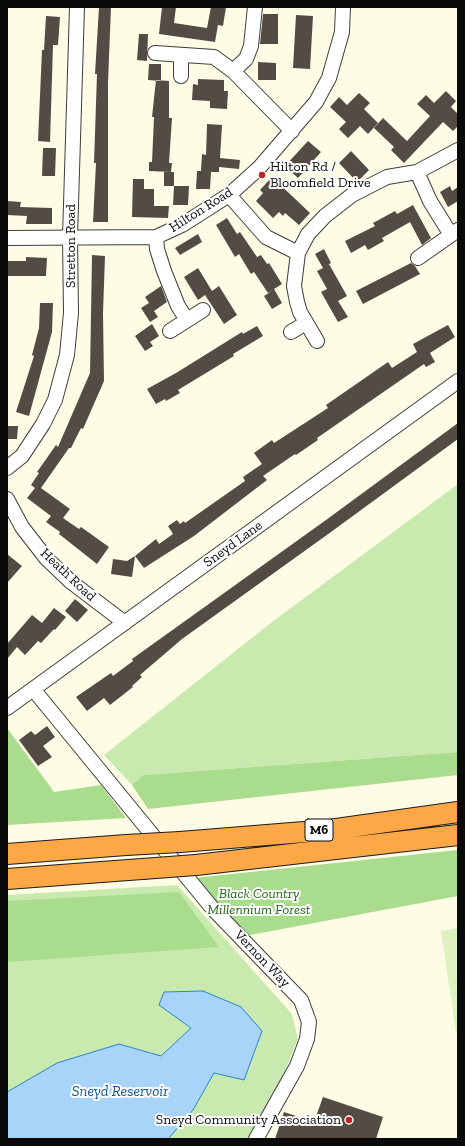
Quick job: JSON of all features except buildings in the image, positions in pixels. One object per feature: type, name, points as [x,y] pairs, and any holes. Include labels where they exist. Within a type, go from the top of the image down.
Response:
[{"type":"highway","name":"M6","points":[[7,854],[329,830],[458,812]]},
{"type":"highway","name":"M6","points":[[7,879],[196,865],[458,835]]},
{"type":"street","name":"Stretton Road","points":[[7,468],[22,456],[43,424],[55,400],[67,355],[70,320],[70,237],[77,7]]},
{"type":"street","points":[[233,71],[246,59],[252,46],[255,7]]},
{"type":"street","name":"Hilton Road","points":[[7,238],[156,237],[182,225],[229,195],[259,168],[316,102],[329,78],[342,32],[343,7]]},
{"type":"street","points":[[155,53],[214,57],[233,71],[292,131]]},
{"type":"street","points":[[181,55],[181,76]]},
{"type":"street","points":[[317,341],[300,312],[294,286],[298,253],[308,234],[325,216],[352,196],[387,177],[417,172],[458,150]]},
{"type":"street","points":[[417,172],[430,201],[455,233],[418,258]]},
{"type":"street","points":[[229,195],[266,237],[298,253]]},
{"type":"street","points":[[156,237],[157,250],[164,271],[178,306],[187,320]]},
{"type":"street","points":[[170,331],[203,310]]},
{"type":"street","points":[[291,332],[306,322]]},
{"type":"street","name":"Sneyd Lane","points":[[7,708],[458,381]]},
{"type":"street","name":"Heath Road","points":[[7,499],[22,527],[46,558],[71,582],[124,623]]},
{"type":"street","name":"Vernon Way","points":[[33,689],[213,909],[301,1000],[309,1022],[307,1039],[297,1066],[256,1139]]},
{"type":"green space","points":[[458,484],[458,752],[143,775],[132,785],[104,755],[272,622]]},
{"type":"green space","points":[[7,728],[54,792],[101,785],[126,818],[7,825]]},
{"type":"green space","points":[[458,752],[458,775],[148,809],[132,785],[143,775]]},
{"type":"green space","name":"Black Country Millennium Forest","points":[[458,850],[458,896],[245,936],[194,878]]},
{"type":"green space","points":[[177,885],[292,1014],[298,1039],[272,1102],[250,1139],[7,1139],[7,895]]},
{"type":"green space","name":"Black Country Millennium Forest","points":[[179,892],[219,947],[7,962],[7,901]]},
{"type":"green space","points":[[458,928],[458,1033],[456,1033],[441,931]]},
{"type":"water","name":"Sneyd Reservoir","points":[[203,991],[241,1007],[262,1031],[244,1080],[214,1073],[193,1110],[168,1139],[7,1139],[7,1092],[57,1063],[119,1044],[161,1056],[191,1028],[159,1005],[164,992]]},
{"type":"place","name":"Hilton Rd / Bloomfield Drive","points":[[262,175]]},
{"type":"place","name":"Sneyd Community Association","points":[[349,1120]]}]
